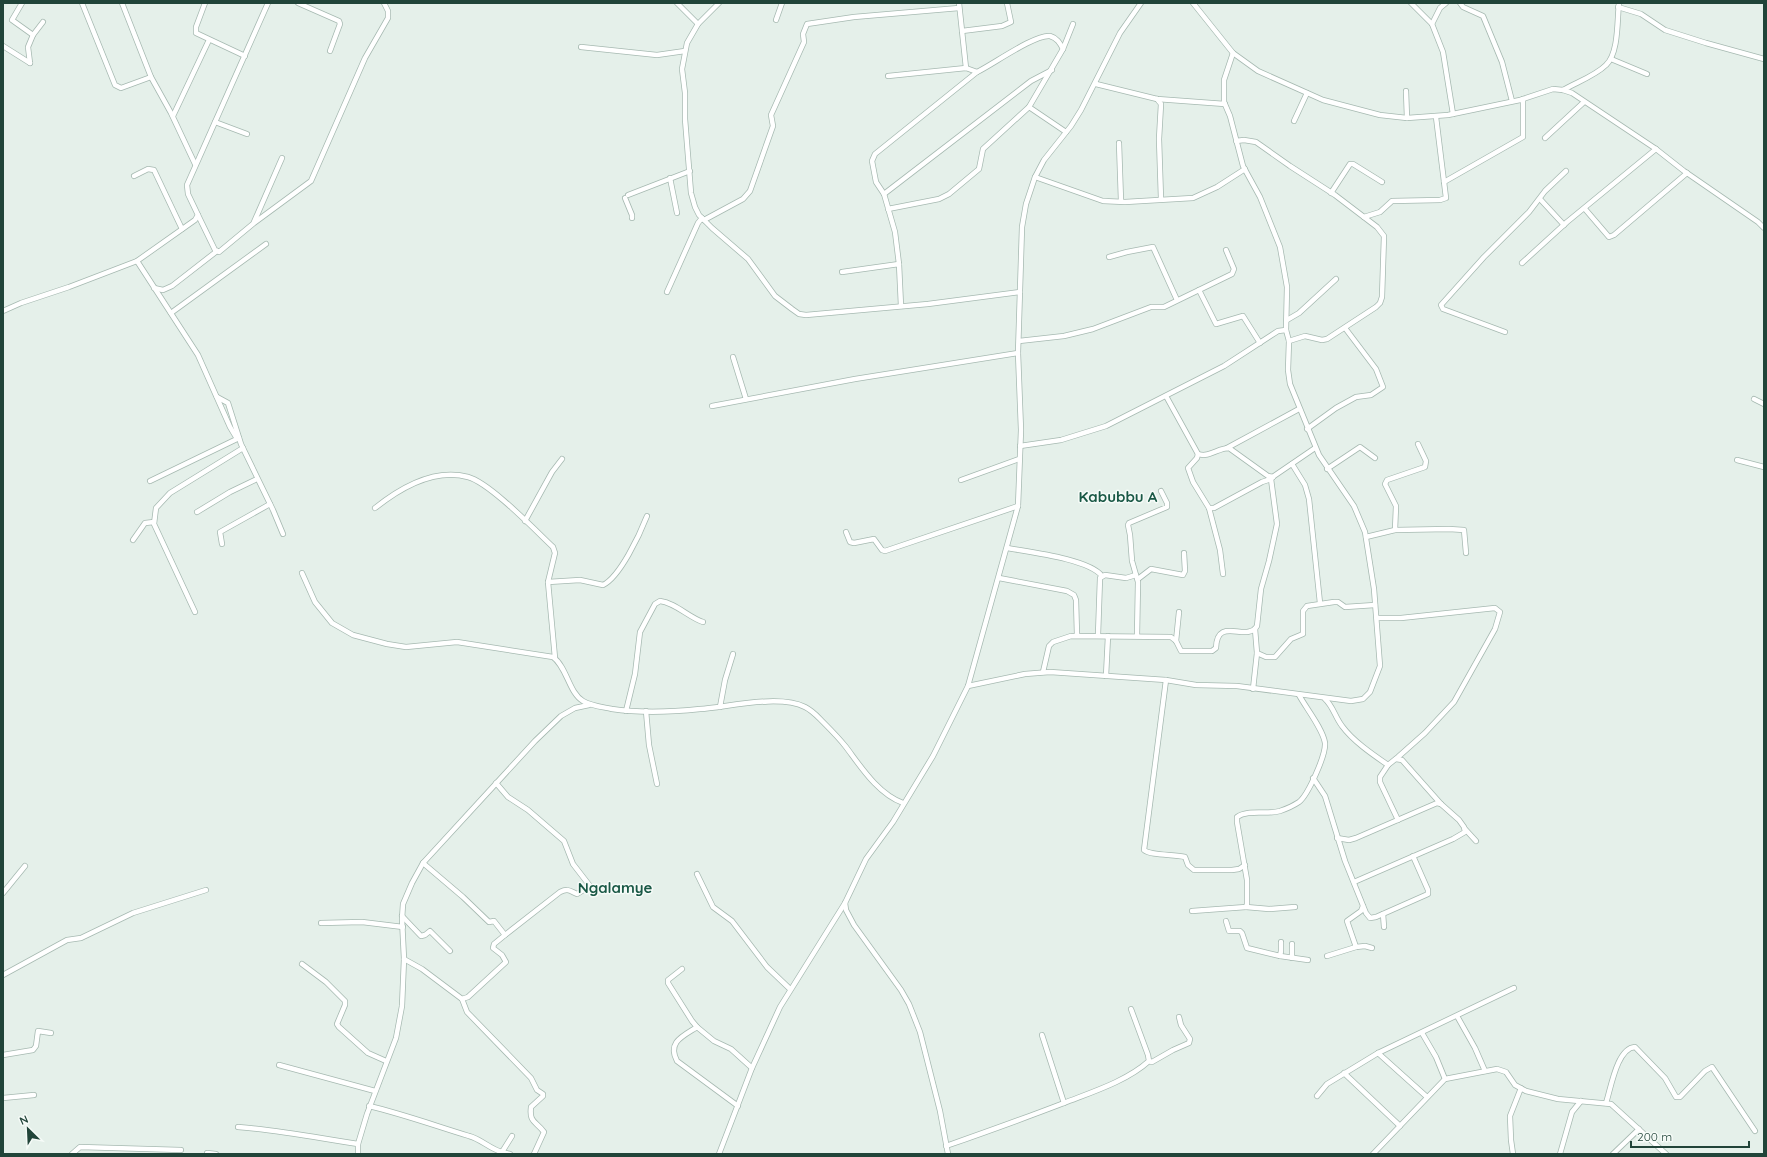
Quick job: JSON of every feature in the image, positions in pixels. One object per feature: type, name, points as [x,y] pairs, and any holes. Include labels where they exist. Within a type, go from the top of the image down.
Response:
[{"type":"street","points":[[22,3],[12,20],[33,35]]},
{"type":"street","points":[[82,3],[115,85],[121,88],[151,78]]},
{"type":"street","points":[[122,3],[151,78],[173,116],[195,164]]},
{"type":"street","points":[[206,3],[195,30],[198,35],[245,56]]},
{"type":"street","points":[[217,251],[198,215],[187,188],[195,164],[268,3]]},
{"type":"street","points":[[298,3],[339,21],[340,24],[330,51]]},
{"type":"street","points":[[154,288],[163,290],[172,286],[217,251],[225,248],[254,223],[311,181],[365,58],[388,18],[388,11],[384,3]]},
{"type":"street","points":[[677,3],[698,24]]},
{"type":"street","points":[[720,3],[698,24],[687,43],[685,51],[682,73],[685,93],[685,119],[691,193],[695,207],[703,219],[748,259],[775,296],[799,314],[806,315],[901,306],[1020,292]]},
{"type":"street","points":[[776,20],[782,3]]},
{"type":"street","points":[[962,31],[1002,26],[1011,22],[1007,3]]},
{"type":"street","points":[[719,1154],[752,1068],[773,1020],[790,989],[845,903],[866,859],[893,822],[942,740],[968,686],[1018,506],[1021,422],[1018,353],[1020,341],[1022,227],[1026,204],[1035,178],[1047,157],[1066,132],[1096,84],[1120,33],[1141,3]]},
{"type":"street","points":[[1193,3],[1233,52],[1270,77],[1323,100],[1380,115],[1407,118],[1436,117],[1512,102],[1550,90],[1564,90],[1572,93],[1656,150],[1758,222],[1764,228]]},
{"type":"street","points":[[1412,3],[1432,24],[1443,52],[1453,114]]},
{"type":"street","points":[[1432,24],[1440,8],[1446,3]]},
{"type":"street","points":[[1460,3],[1463,7],[1483,16],[1502,62],[1512,102]]},
{"type":"street","points":[[667,292],[698,223],[743,198],[750,191],[773,126],[771,114],[804,42],[803,34],[807,24],[959,5],[966,68]]},
{"type":"street","points":[[1564,90],[1602,69],[1611,59],[1615,44],[1618,5],[1641,14],[1665,30],[1764,59]]},
{"type":"street","points":[[3,46],[30,64],[28,47],[33,35],[43,22]]},
{"type":"street","points":[[888,209],[939,199],[949,194],[979,169],[983,149],[1029,107],[1052,70],[1063,49],[1073,24]]},
{"type":"street","points":[[901,306],[899,264],[895,232],[884,194],[876,182],[872,161],[875,154],[977,72],[990,66],[1014,49],[1048,36],[1054,37],[1063,49]]},
{"type":"street","points":[[173,116],[209,40]]},
{"type":"street","points":[[582,47],[656,55],[685,51]]},
{"type":"street","points":[[968,686],[1043,672],[1166,680],[1196,685],[1236,686],[1356,701],[1363,699],[1370,692],[1380,666],[1377,618],[1366,537],[1358,513],[1315,448],[1288,377],[1289,341],[1286,330],[1287,287],[1280,247],[1260,197],[1245,169],[1236,142],[1230,116],[1224,104],[1224,80],[1233,52]]},
{"type":"street","points":[[1611,59],[1647,74]]},
{"type":"street","points":[[888,76],[966,68],[977,72]]},
{"type":"street","points":[[884,194],[1032,81],[1052,70]]},
{"type":"street","points":[[1096,84],[1157,99],[1224,104]]},
{"type":"street","points":[[1406,91],[1407,118]]},
{"type":"street","points":[[1294,121],[1307,93]]},
{"type":"street","points":[[1157,99],[1161,104]]},
{"type":"street","points":[[1161,199],[1159,139],[1161,104],[1164,99]]},
{"type":"street","points":[[1444,182],[1523,138],[1523,99]]},
{"type":"street","points":[[1545,138],[1584,102]]},
{"type":"street","points":[[1029,107],[1066,132]]},
{"type":"street","points":[[1364,217],[1380,212],[1392,201],[1446,198],[1436,117]]},
{"type":"street","points":[[215,122],[247,134]]},
{"type":"street","points":[[1236,142],[1250,140],[1256,142],[1377,226],[1384,236],[1382,297],[1380,303],[1327,339],[1322,340],[1305,336],[1289,341]]},
{"type":"street","points":[[1119,144],[1121,201]]},
{"type":"street","points":[[1522,263],[1564,225],[1585,209],[1599,195],[1656,150]]},
{"type":"street","points":[[254,223],[282,158]]},
{"type":"street","points":[[1331,193],[1350,164],[1353,164],[1382,182]]},
{"type":"street","points":[[134,176],[148,169],[154,170],[158,182],[182,229]]},
{"type":"street","points":[[1035,178],[1103,201],[1124,202],[1195,197],[1217,187],[1245,169]]},
{"type":"street","points":[[632,218],[627,196],[690,171]]},
{"type":"street","points":[[1505,332],[1443,309],[1441,305],[1540,199],[1545,191],[1566,171]]},
{"type":"street","points":[[1585,209],[1609,237],[1614,235],[1687,173]]},
{"type":"street","points":[[670,178],[677,213]]},
{"type":"street","points":[[1540,199],[1564,225]]},
{"type":"street","points":[[3,312],[22,303],[70,287],[137,261],[195,220],[198,215]]},
{"type":"street","points":[[171,313],[266,244]]},
{"type":"street","points":[[1109,258],[1127,252],[1153,247],[1177,300]]},
{"type":"street","points":[[1020,341],[1064,336],[1093,329],[1151,307],[1164,307],[1232,274],[1234,271],[1226,250]]},
{"type":"street","points":[[137,261],[198,354],[230,427],[236,437],[239,438],[283,534]]},
{"type":"street","points":[[842,272],[899,264]]},
{"type":"street","points":[[1287,320],[1299,313],[1336,279]]},
{"type":"street","points":[[1199,290],[1216,324],[1242,316],[1260,343]]},
{"type":"street","points":[[1308,429],[1336,408],[1356,397],[1371,395],[1383,386],[1376,369],[1345,328]]},
{"type":"street","points":[[1020,446],[1046,443],[1079,435],[1106,426],[1219,369],[1280,329],[1286,330]]},
{"type":"street","points":[[712,406],[987,357],[1018,353]]},
{"type":"street","points":[[733,357],[746,399]]},
{"type":"street","points":[[1166,396],[1198,454],[1204,456]]},
{"type":"street","points":[[1754,399],[1764,404]]},
{"type":"street","points":[[1223,574],[1220,550],[1209,508],[1189,472],[1189,466],[1196,460],[1227,448],[1299,409]]},
{"type":"street","points":[[150,481],[239,438]]},
{"type":"street","points":[[1395,530],[1396,506],[1385,484],[1387,480],[1425,466],[1426,461],[1418,444]]},
{"type":"street","points":[[1327,468],[1360,447],[1375,458]]},
{"type":"street","points":[[195,612],[154,524],[156,508],[170,493],[243,448]]},
{"type":"street","points":[[1227,448],[1270,478],[1277,524],[1270,561],[1261,589],[1257,626],[1255,629],[1257,653],[1253,689]]},
{"type":"street","points":[[1209,508],[1214,508],[1270,478],[1315,448]]},
{"type":"street","points":[[1196,460],[1198,454]]},
{"type":"street","points":[[525,521],[552,472],[562,459]]},
{"type":"street","points":[[960,480],[1019,459]]},
{"type":"street","points":[[1736,460],[1764,466]]},
{"type":"street","points":[[1292,464],[1305,485],[1309,499],[1320,603]]},
{"type":"street","points":[[375,508],[394,494],[431,477],[446,474],[469,477],[477,481],[507,504],[553,547],[555,553],[548,582],[555,658],[569,679],[578,698],[590,704],[626,711],[646,712],[782,702],[804,707],[815,713],[833,732],[869,777],[886,794],[903,804]]},
{"type":"street","points":[[197,512],[230,492],[255,480]]},
{"type":"street","points":[[1137,636],[1137,577],[1132,561],[1128,524],[1167,507],[1167,503],[1161,491]]},
{"type":"street","points":[[222,544],[220,532],[270,504]]},
{"type":"street","points":[[846,532],[850,542],[854,543],[874,538],[885,552],[1018,506]]},
{"type":"street","points":[[548,582],[580,580],[603,586],[610,582],[631,550],[647,516]]},
{"type":"street","points":[[133,540],[145,523],[154,522]]},
{"type":"street","points":[[1366,537],[1395,530],[1449,528],[1464,530],[1466,553]]},
{"type":"street","points":[[1007,548],[1074,560],[1097,570],[1102,576],[1126,578],[1137,577],[1151,568],[1183,575],[1185,571],[1184,553]]},
{"type":"street","points":[[302,573],[316,602],[332,623],[353,635],[381,643],[406,646],[457,642],[555,658]]},
{"type":"street","points":[[1098,635],[1099,585],[1102,576]]},
{"type":"street","points":[[999,578],[1066,591],[1074,595],[1076,600],[1077,634]]},
{"type":"street","points":[[626,711],[635,674],[640,632],[655,604],[660,601],[666,602],[693,619],[703,622]]},
{"type":"street","points":[[1257,653],[1266,657],[1275,657],[1291,639],[1303,634],[1303,611],[1305,607],[1320,603],[1338,602],[1345,607],[1375,605]]},
{"type":"street","points":[[1377,618],[1401,618],[1492,608],[1498,608],[1500,612],[1495,629],[1454,702],[1425,733],[1388,765],[1380,777],[1380,782],[1398,820]]},
{"type":"street","points":[[1176,641],[1179,612]]},
{"type":"street","points":[[1043,672],[1049,646],[1053,642],[1077,634],[1171,637],[1176,641],[1181,650],[1212,651],[1216,648],[1217,638],[1221,633],[1229,631],[1250,631],[1255,629]]},
{"type":"street","points":[[1106,676],[1108,636]]},
{"type":"street","points":[[720,707],[725,680],[733,654]]},
{"type":"street","points":[[1166,680],[1144,850],[1149,853],[1171,854],[1185,857],[1190,868],[1194,870],[1232,870],[1239,869],[1245,865]]},
{"type":"street","points":[[1246,906],[1247,894],[1245,865],[1237,822],[1238,817],[1244,814],[1272,813],[1291,807],[1300,802],[1313,778],[1324,751],[1325,742],[1299,695]]},
{"type":"street","points":[[575,708],[578,698]]},
{"type":"street","points":[[1325,698],[1330,703],[1342,726],[1366,748],[1388,765]]},
{"type":"street","points":[[358,1154],[358,1144],[375,1091],[396,1038],[400,1019],[404,959],[402,916],[407,894],[423,863],[496,783],[561,716],[575,708],[590,704]]},
{"type":"street","points":[[646,712],[649,745],[657,784]]},
{"type":"street","points":[[1396,759],[1402,760],[1476,841]]},
{"type":"street","points":[[1313,778],[1325,796],[1332,813],[1337,838],[1363,906],[1370,918],[1383,914],[1429,893],[1414,856]]},
{"type":"street","points":[[462,999],[468,997],[506,962],[502,955],[493,948],[494,944],[560,892],[570,890],[577,894],[590,886],[573,864],[564,841],[528,810],[508,797],[496,783]]},
{"type":"street","points":[[1337,838],[1349,840],[1356,838],[1437,803],[1441,804]]},
{"type":"street","points":[[1354,882],[1461,835],[1465,829]]},
{"type":"street","points":[[423,863],[463,897],[489,922],[494,922],[505,935]]},
{"type":"street","points":[[3,893],[25,866]]},
{"type":"street","points":[[697,874],[713,908],[732,921],[767,967],[790,989]]},
{"type":"street","points":[[3,975],[67,940],[81,938],[134,914],[206,890]]},
{"type":"street","points":[[845,903],[846,910],[854,925],[901,990],[909,1004],[920,1032],[940,1110],[948,1154]]},
{"type":"street","points":[[1192,911],[1246,906],[1269,909],[1295,907]]},
{"type":"street","points":[[1356,947],[1346,921],[1361,911],[1363,906]]},
{"type":"street","points":[[1383,914],[1384,926]]},
{"type":"street","points":[[402,916],[422,936],[425,936],[430,931],[450,951]]},
{"type":"street","points":[[1226,921],[1229,931],[1242,932],[1247,948],[1280,956],[1308,960]]},
{"type":"street","points":[[322,923],[362,922],[403,927]]},
{"type":"street","points":[[1280,956],[1281,942]]},
{"type":"street","points":[[1292,944],[1292,958]]},
{"type":"street","points":[[1327,956],[1356,947],[1365,946],[1372,948]]},
{"type":"street","points":[[404,959],[422,969],[462,999],[467,1012],[526,1073],[538,1090],[543,1094],[543,1096],[531,1107],[530,1116],[534,1123],[544,1132],[534,1154]]},
{"type":"street","points":[[302,964],[326,982],[345,1001],[345,1005],[337,1024],[338,1027],[368,1054],[386,1061]]},
{"type":"street","points":[[682,969],[668,980],[668,983],[692,1021],[714,1041],[731,1049],[752,1068]]},
{"type":"street","points":[[1317,1096],[1327,1084],[1378,1053],[1514,988]]},
{"type":"street","points":[[1131,1009],[1149,1061]]},
{"type":"street","points":[[1456,1016],[1476,1048],[1485,1071]]},
{"type":"street","points":[[946,1146],[1036,1115],[1098,1090],[1130,1074],[1149,1061],[1152,1062],[1189,1043],[1190,1039],[1181,1025],[1179,1017]]},
{"type":"street","points":[[697,1027],[676,1041],[674,1054],[677,1061],[738,1106]]},
{"type":"street","points":[[3,1055],[33,1050],[36,1046],[38,1031],[51,1033]]},
{"type":"street","points":[[1422,1033],[1436,1057],[1445,1079]]},
{"type":"street","points":[[1042,1035],[1064,1103]]},
{"type":"street","points":[[1606,1103],[1617,1065],[1626,1051],[1631,1047],[1635,1047],[1665,1078],[1676,1097],[1680,1097],[1705,1070],[1712,1067],[1755,1131]]},
{"type":"street","points":[[1378,1053],[1426,1097]]},
{"type":"street","points":[[279,1065],[375,1091]]},
{"type":"street","points":[[1373,1154],[1426,1097],[1445,1079],[1497,1070],[1506,1072],[1515,1085],[1526,1091],[1558,1099],[1606,1103],[1614,1106],[1666,1154]]},
{"type":"street","points":[[1344,1073],[1400,1126]]},
{"type":"street","points":[[1513,1154],[1510,1116],[1521,1088]]},
{"type":"street","points":[[3,1098],[34,1095]]},
{"type":"street","points":[[1560,1154],[1572,1112],[1581,1100]]},
{"type":"street","points":[[370,1106],[421,1120],[470,1136],[493,1150],[510,1154]]},
{"type":"street","points":[[238,1127],[278,1130],[301,1136],[358,1144]]},
{"type":"street","points":[[1613,1154],[1639,1129]]},
{"type":"street","points":[[502,1152],[512,1136]]},
{"type":"street","points":[[72,1154],[80,1147],[181,1150]]},
{"type":"street","points":[[207,1153],[216,1154]]},
{"type":"district","name":"Kabubbu A","points":[[1118,496]]},
{"type":"district","name":"Ngalamye","points":[[615,887]]}]
